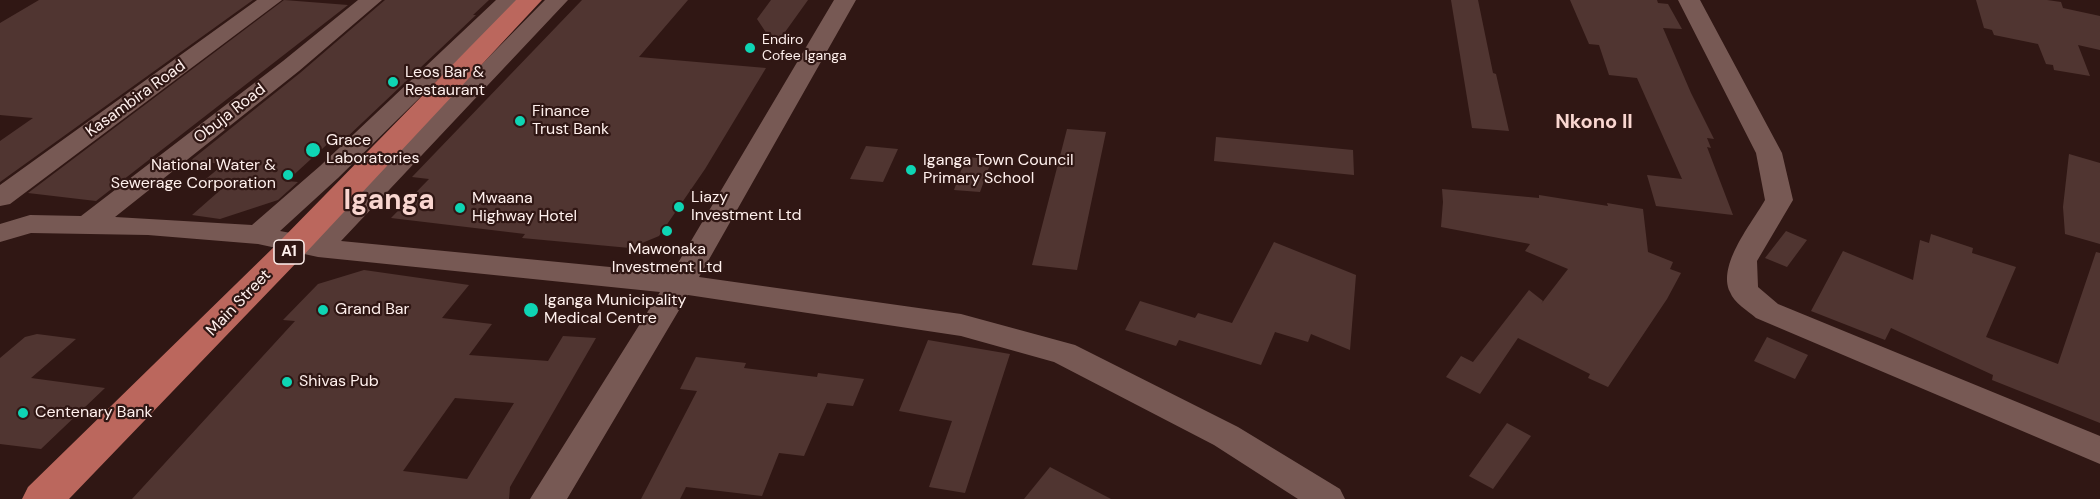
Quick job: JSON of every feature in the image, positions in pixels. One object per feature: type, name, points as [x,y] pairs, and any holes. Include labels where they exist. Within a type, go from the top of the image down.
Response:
[{"type":"main road","name":"Main Street","points":[[43,499],[153,391],[308,246],[530,0]]},
{"type":"street","name":"Kasambira Road","points":[[0,198],[272,0]]},
{"type":"street","name":"Obuja Road","points":[[87,225],[291,66],[371,0]]},
{"type":"street","points":[[258,235],[329,172],[508,0]]},
{"type":"street","name":"Main Street","points":[[308,246],[556,0]]},
{"type":"street","points":[[548,499],[680,284],[845,0]]},
{"type":"street","points":[[1689,0],[1769,153],[1779,200],[1743,261],[1743,290],[1767,311],[2100,451]]},
{"type":"street","points":[[0,233],[30,224],[148,226],[258,235],[308,246],[680,284],[962,326],[1064,353],[1226,436],[1327,499]]},
{"type":"building","points":[[39,0],[253,0],[0,182],[0,141],[33,118],[0,115],[0,23]]},
{"type":"building","points":[[284,0],[348,5],[96,201],[28,193]]},
{"type":"building","points":[[385,0],[489,0],[345,139],[334,138],[287,181],[298,182],[278,200],[220,219],[192,215],[225,186],[201,183],[224,164],[190,161],[300,73]]},
{"type":"building","points":[[582,0],[688,0],[639,57],[766,68],[705,169],[659,236],[630,248],[522,238],[525,234],[391,218],[429,179],[412,177]]},
{"type":"building","points":[[771,0],[808,0],[775,46],[757,19]]},
{"type":"building","points":[[1451,0],[1478,0],[1493,73],[1496,74],[1509,131],[1472,128]]},
{"type":"building","points":[[1570,0],[1657,0],[1658,3],[1668,4],[1682,29],[1663,28],[1714,139],[1707,138],[1711,148],[1707,147],[1733,215],[1656,206],[1647,175],[1682,179],[1637,78],[1609,75],[1599,45],[1589,44]]},
{"type":"building","points":[[1976,0],[2047,0],[2061,2],[2063,8],[2100,16],[2100,50],[2078,45],[2090,76],[2054,70],[2053,65],[2046,64],[2038,44],[1994,35],[1992,30],[1984,28]]},
{"type":"building","points":[[1067,129],[1106,132],[1077,270],[1032,265]]},
{"type":"building","points":[[1216,137],[1353,150],[1354,175],[1214,161]]},
{"type":"building","points":[[866,146],[898,149],[883,182],[850,179]]},
{"type":"building","points":[[2069,154],[2100,163],[2100,244],[2065,234],[2063,207]]},
{"type":"building","points":[[966,157],[992,159],[980,192],[954,190]]},
{"type":"building","points":[[1442,189],[1539,198],[1539,195],[1643,209],[1648,252],[1673,262],[1670,269],[1681,273],[1667,299],[1608,387],[1588,378],[1590,374],[1518,338],[1480,394],[1446,377],[1461,356],[1473,362],[1529,290],[1543,301],[1541,304],[1568,269],[1525,251],[1530,244],[1441,227]]},
{"type":"building","points":[[1786,231],[1807,240],[1787,267],[1765,258]]},
{"type":"building","points":[[1931,234],[1973,248],[1972,253],[2016,267],[1986,337],[2058,364],[2096,252],[2100,253],[2100,423],[1992,380],[1993,375],[1891,328],[1885,340],[1811,311],[1843,251],[1913,280],[1920,240],[1929,243]]},
{"type":"building","points":[[1274,242],[1356,275],[1350,350],[1311,334],[1308,342],[1275,332],[1261,365],[1179,340],[1176,346],[1125,330],[1140,301],[1195,318],[1198,313],[1232,323]]},
{"type":"building","points":[[364,270],[469,285],[442,318],[492,324],[469,355],[548,361],[563,336],[596,338],[510,487],[509,499],[132,499],[295,321],[283,320],[318,284]],"holes":[[[455,398],[514,403],[467,479],[403,471]]]},
{"type":"building","points":[[37,334],[76,339],[31,378],[105,388],[41,449],[0,444],[0,358],[25,337]]},
{"type":"building","points":[[1767,337],[1808,355],[1795,379],[1754,361]]},
{"type":"building","points":[[928,340],[1010,354],[965,493],[929,487],[952,421],[899,411]]},
{"type":"building","points":[[696,357],[746,363],[744,368],[817,377],[818,373],[864,379],[853,406],[827,403],[804,456],[779,453],[762,496],[686,487],[680,499],[641,499],[697,391],[680,389]]},
{"type":"building","points":[[1507,423],[1531,436],[1493,489],[1469,476]]},
{"type":"building","points":[[1050,467],[1111,499],[1024,499]]},
{"type":"place","name":"Endiro Cofee Iganga","points":[[750,48]]},
{"type":"place","name":"Leos Bar & Restaurant","points":[[393,82]]},
{"type":"place","name":"Finance Trust Bank","points":[[520,121]]},
{"type":"place","name":"Grace Laboratories","points":[[313,150]]},
{"type":"place","name":"Iganga Town Council Primary School","points":[[911,170]]},
{"type":"place","name":"National Water & Sewerage Corporation","points":[[288,175]]},
{"type":"place","name":"Liazy Investment Ltd","points":[[679,207]]},
{"type":"place","name":"Mwaana Highway Hotel","points":[[460,208]]},
{"type":"place","name":"Mawonaka Investment Ltd","points":[[667,231]]},
{"type":"place","name":"Grand Bar","points":[[323,310]]},
{"type":"place","name":"Iganga Municipality Medical Centre","points":[[531,310]]},
{"type":"place","name":"Shivas Pub","points":[[287,382]]},
{"type":"place","name":"Centenary Bank","points":[[23,413]]},
{"type":"district","name":"Nkono II","points":[[1594,123]]},
{"type":"district","name":"Iganga","points":[[389,202]]}]
